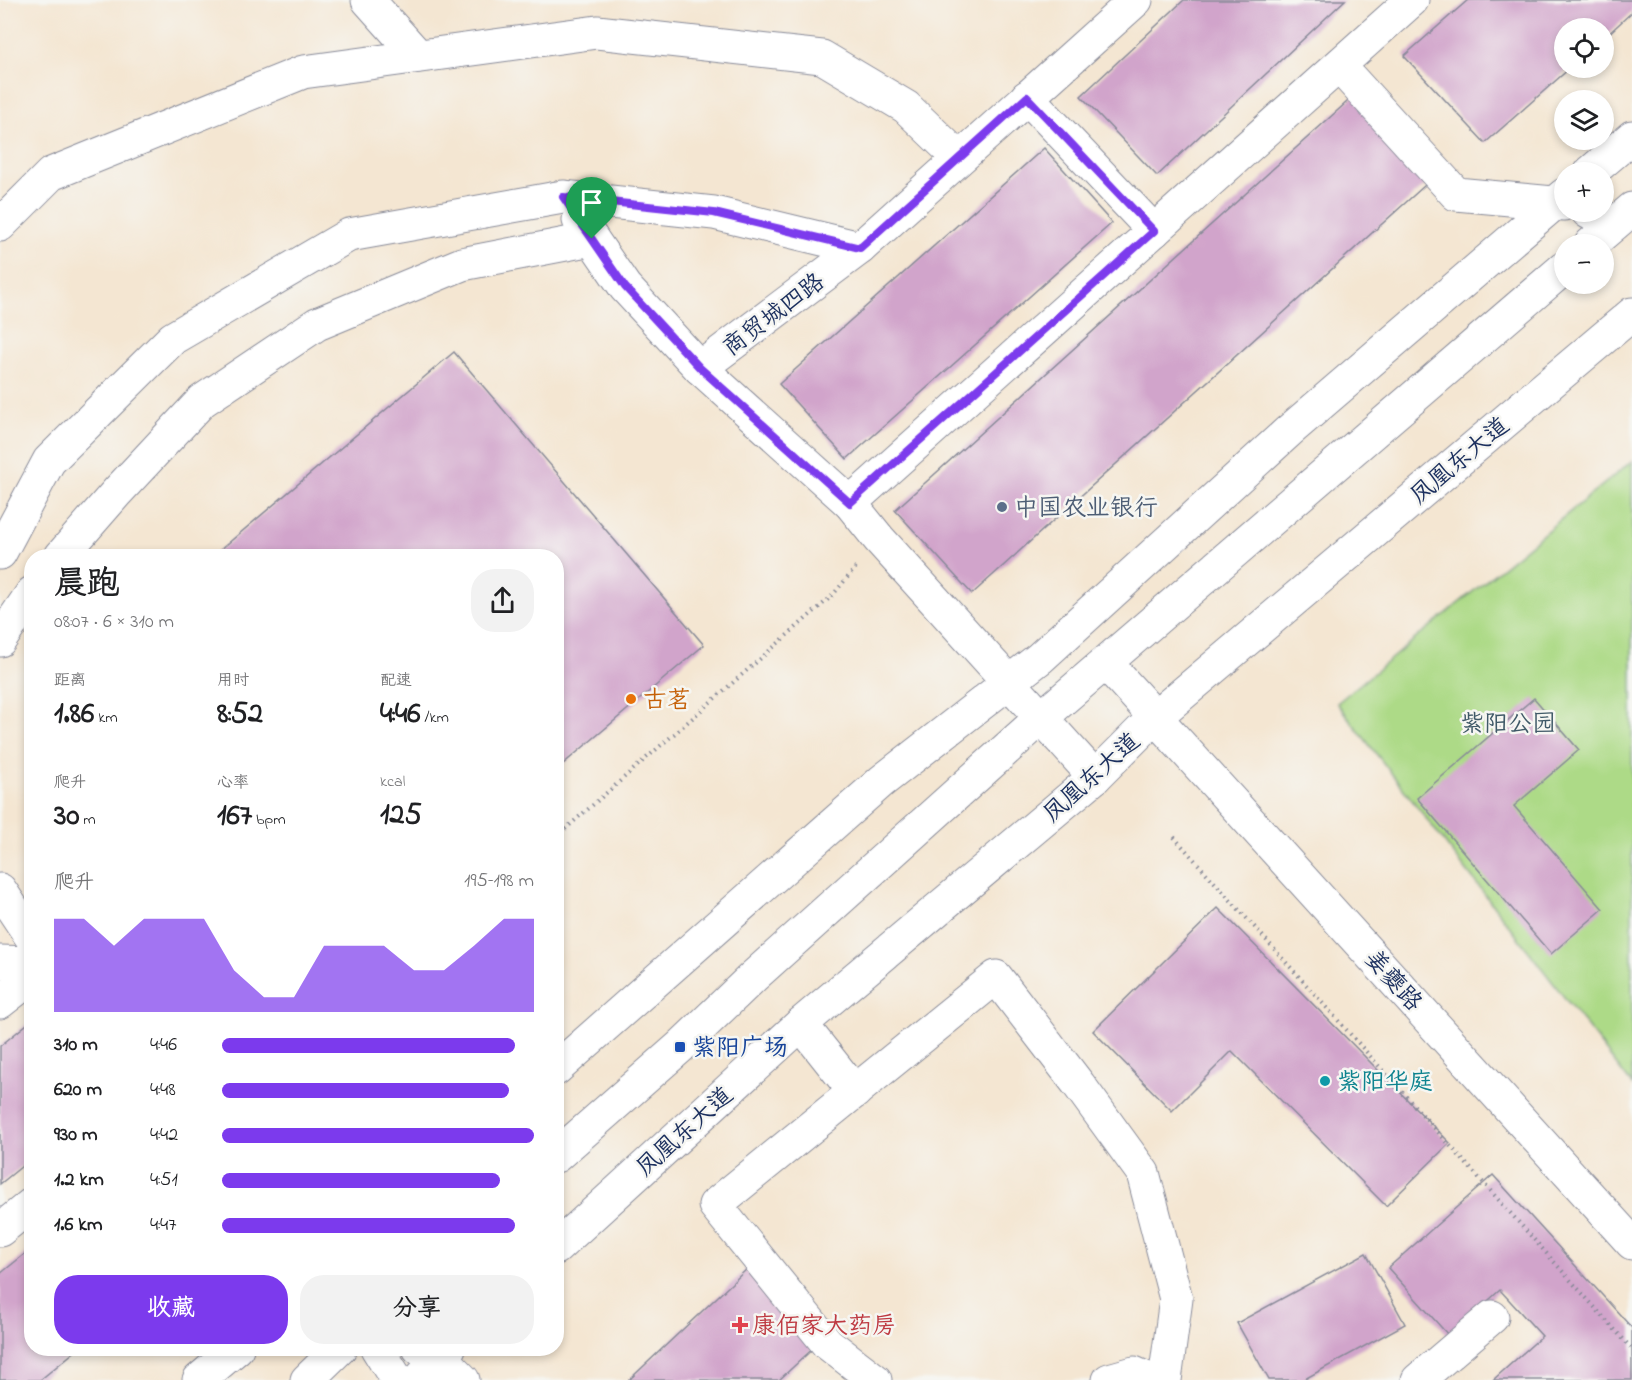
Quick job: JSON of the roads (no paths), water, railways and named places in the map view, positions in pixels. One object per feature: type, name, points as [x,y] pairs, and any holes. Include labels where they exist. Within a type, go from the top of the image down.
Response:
[{"type":"street","points":[[368,0],[418,56]]},
{"type":"street","name":"商贸城四路","points":[[1095,777],[879,539],[850,503],[700,368],[860,248],[1136,0]]},
{"type":"street","points":[[850,503],[1412,0]]},
{"type":"street","points":[[0,225],[51,174],[303,72],[597,32],[822,57],[906,107],[960,158]]},
{"type":"street","points":[[1339,66],[1456,194],[1554,200]]},
{"type":"street","points":[[1027,97],[1154,231]]},
{"type":"street","points":[[1603,162],[1632,137]]},
{"type":"street","points":[[563,197],[625,287],[700,368]]},
{"type":"street","points":[[0,553],[49,460],[173,338],[349,235],[563,197],[714,213],[860,248]]},
{"type":"street","points":[[564,1062],[882,781],[1040,658],[1289,431],[1554,207]]},
{"type":"street","points":[[67,549],[202,400],[317,324],[462,264],[592,239]]},
{"type":"street","points":[[564,1149],[680,1047],[753,977],[1041,718],[1554,277]]},
{"type":"street","name":"凤凰东大道","points":[[564,1241],[801,1024],[1095,777],[1154,718],[1632,314]]},
{"type":"street","points":[[0,640],[24,605]]},
{"type":"street","name":"姜夔路","points":[[1106,663],[1632,1243]]},
{"type":"street","points":[[0,890],[24,926]]},
{"type":"street","points":[[0,962],[24,963]]},
{"type":"street","points":[[875,1380],[827,1343],[715,1205],[996,977],[1079,1084],[1143,1173],[1176,1299],[1165,1380]]},
{"type":"street","points":[[0,1002],[24,983]]},
{"type":"street","points":[[801,1024],[855,1092]]},
{"type":"street","points":[[0,1230],[24,1210]]},
{"type":"street","points":[[1418,1380],[1492,1317]]},
{"type":"street","points":[[199,1380],[228,1356]]},
{"type":"street","points":[[307,1380],[332,1356]]},
{"type":"street","points":[[382,1356],[397,1380]]},
{"type":"street","points":[[432,1359],[464,1380]]},
{"type":"street","points":[[1109,1380],[1134,1373],[1150,1380]]},
{"type":"place","name":"中国农业银行","points":[[1002,507]]},
{"type":"place","name":"古茗","points":[[631,699]]},
{"type":"place","name":"紫阳广场","points":[[680,1047]]},
{"type":"place","name":"紫阳华庭","points":[[1325,1081]]},
{"type":"place","name":"康佰家大药房","points":[[740,1325]]},
{"type":"park label","name":"紫阳公园","points":[[1508,723]]}]
